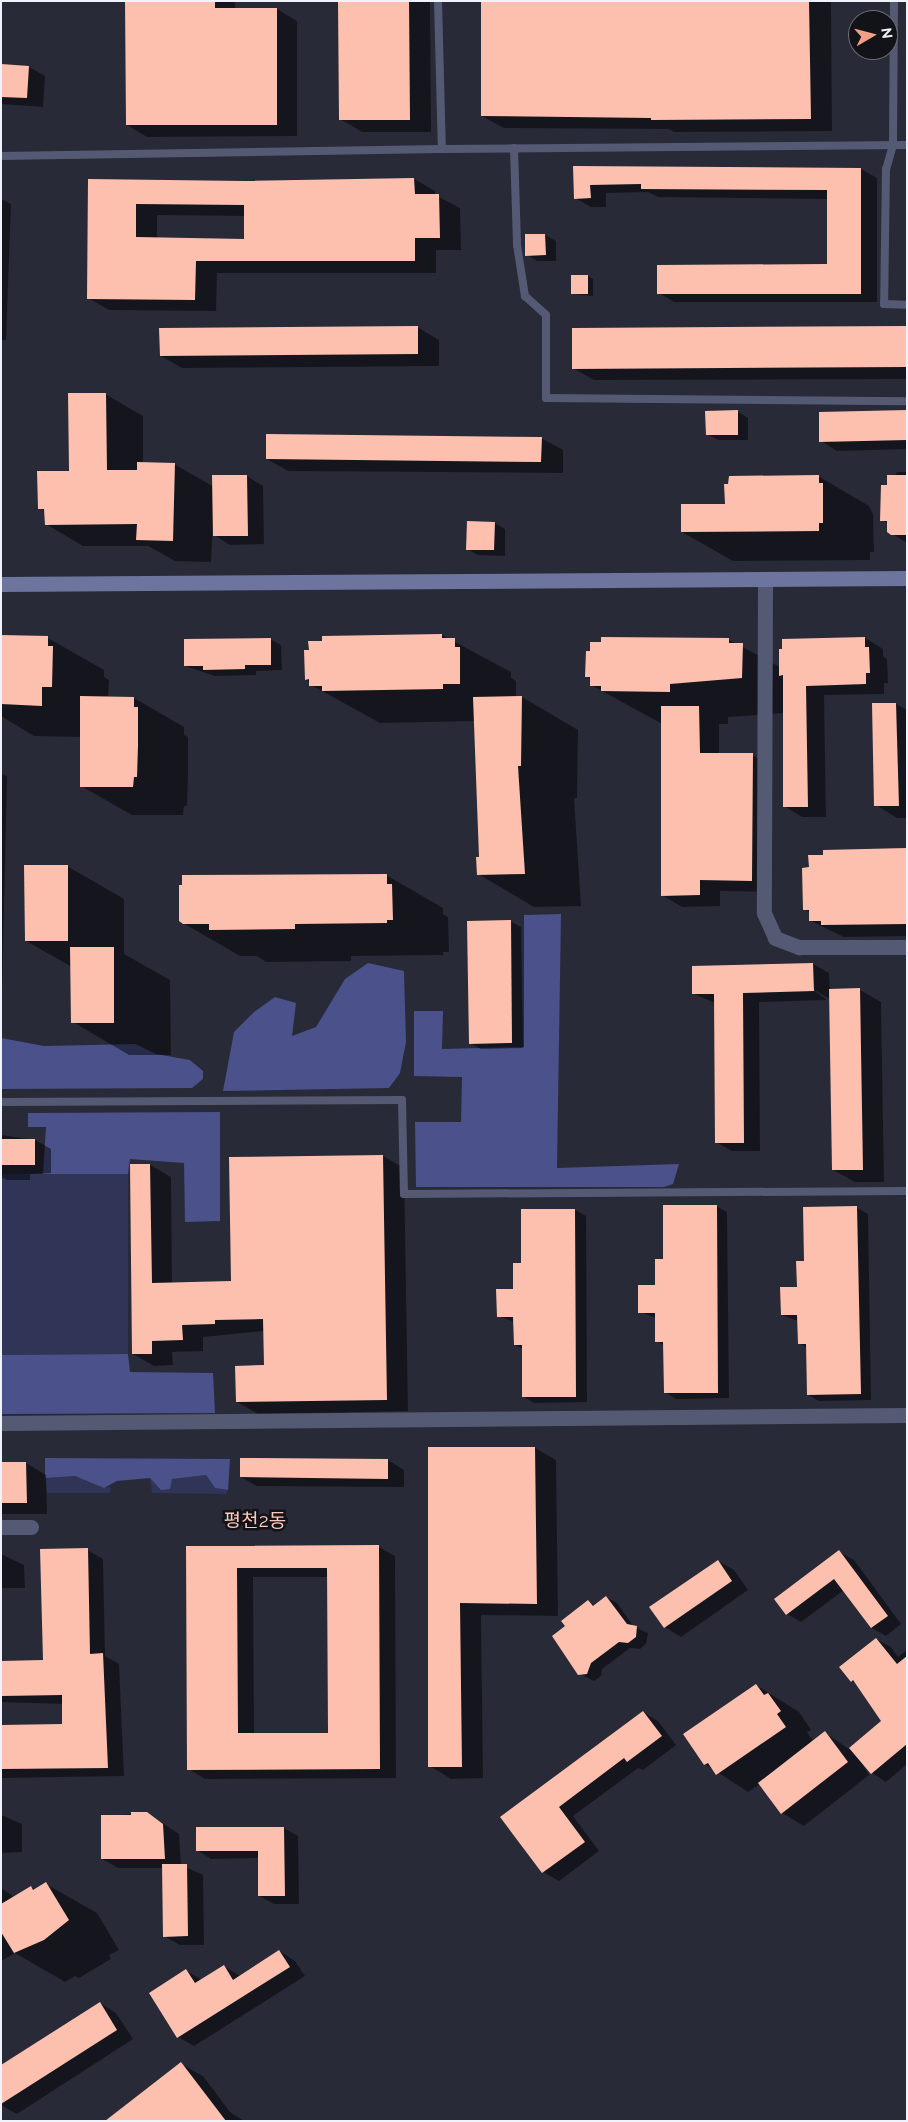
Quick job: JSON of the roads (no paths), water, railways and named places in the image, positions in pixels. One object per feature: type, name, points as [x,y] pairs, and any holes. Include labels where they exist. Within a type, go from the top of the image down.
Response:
[{"type":"street","points":[[1,584],[907,578]]},
{"type":"street","points":[[764,579],[764,913],[775,938],[800,947],[907,947]]},
{"type":"street","points":[[1,1423],[907,1415]]},
{"type":"street","points":[[1,1527],[30,1527]]},
{"type":"lane","points":[[438,1],[442,149]]},
{"type":"lane","points":[[894,1],[893,144],[886,169],[884,304],[907,304]]},
{"type":"lane","points":[[1,156],[907,144]]},
{"type":"lane","points":[[514,148],[516,245],[525,296],[546,315],[546,398],[907,401]]},
{"type":"lane","points":[[1,1102],[402,1100],[404,1194],[907,1191]]},
{"type":"district","name":"평천2동","points":[[255,1521]]}]
